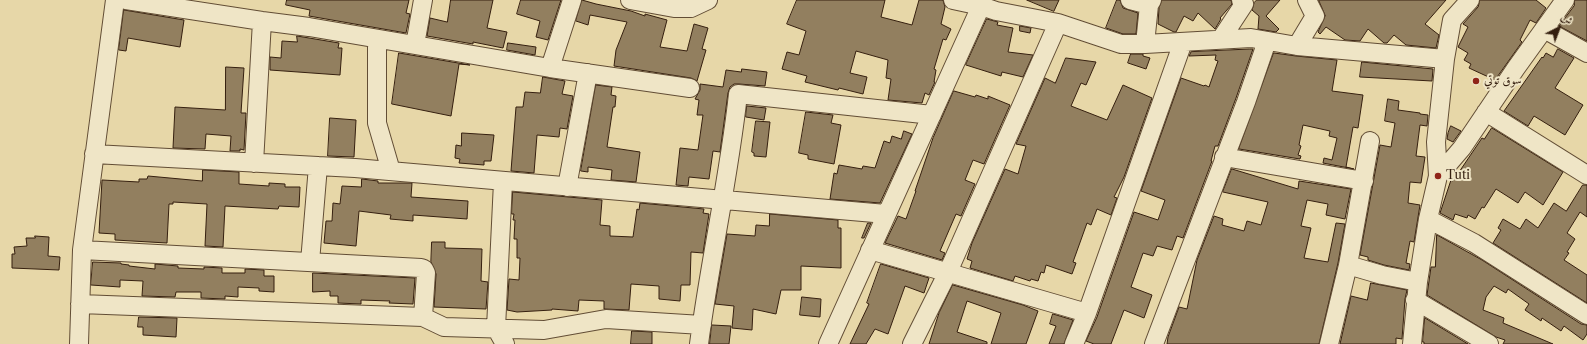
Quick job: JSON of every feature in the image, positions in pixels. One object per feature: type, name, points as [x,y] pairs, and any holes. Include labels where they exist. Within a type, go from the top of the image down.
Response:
[{"type":"street","points":[[79,344],[82,250],[115,0]]},
{"type":"street","points":[[126,0],[309,27],[377,40],[588,74],[690,88]]},
{"type":"street","points":[[414,45],[423,0]]},
{"type":"street","points":[[550,68],[572,0]]},
{"type":"street","points":[[630,0],[674,8],[691,8],[708,0]]},
{"type":"street","points":[[953,0],[993,6],[1058,23],[1121,44],[1251,38],[1297,46],[1444,59]]},
{"type":"street","points":[[1130,0],[1150,3],[1145,44]]},
{"type":"street","points":[[1221,39],[1244,4],[1241,0]]},
{"type":"street","points":[[1297,46],[1315,16],[1307,0]]},
{"type":"street","points":[[1412,344],[1418,282],[1428,219],[1438,176],[1436,142],[1444,59],[1452,20],[1470,0]]},
{"type":"street","points":[[1438,176],[1453,160],[1565,0]]},
{"type":"street","points":[[828,344],[932,115],[993,6]]},
{"type":"street","points":[[254,163],[262,21]]},
{"type":"street","points":[[912,344],[948,272],[1058,23]]},
{"type":"street","points":[[1544,29],[1587,53]]},
{"type":"street","points":[[377,40],[377,123],[391,171]]},
{"type":"street","points":[[1154,344],[1246,102],[1267,41]]},
{"type":"street","points":[[1074,344],[1087,313],[1183,42]]},
{"type":"street","points":[[567,187],[588,74]]},
{"type":"street","points":[[699,344],[730,160],[738,94],[932,115]]},
{"type":"street","points":[[1486,112],[1587,175]]},
{"type":"street","points":[[1329,344],[1348,265],[1370,141]]},
{"type":"street","points":[[94,154],[391,171],[503,182],[886,214]]},
{"type":"street","points":[[1224,157],[1364,180]]},
{"type":"street","points":[[310,262],[318,166]]},
{"type":"street","points":[[503,182],[496,328],[505,344]]},
{"type":"street","points":[[1428,219],[1474,243],[1587,315]]},
{"type":"street","points":[[82,250],[310,262],[424,270],[426,273],[423,317]]},
{"type":"street","points":[[870,250],[1087,313]]},
{"type":"street","points":[[1348,265],[1382,275],[1418,282]]},
{"type":"street","points":[[1416,300],[1489,344]]},
{"type":"street","points":[[80,304],[423,317],[444,327],[544,330],[606,319],[702,325]]},
{"type":"building","points":[[287,0],[409,0],[406,13],[410,14],[406,33],[309,16],[310,10],[286,5]]},
{"type":"building","points":[[451,0],[493,0],[487,28],[507,32],[503,48],[473,42],[473,44],[427,36],[430,18],[447,22]]},
{"type":"building","points":[[521,0],[561,0],[548,40],[536,37],[540,21],[517,14]]},
{"type":"building","points":[[582,0],[667,20],[660,47],[687,51],[694,24],[708,28],[702,49],[706,50],[697,81],[691,78],[614,66],[616,50],[627,22],[590,15],[588,25],[576,21]]},
{"type":"building","points":[[797,0],[885,0],[881,17],[912,25],[919,0],[943,0],[945,7],[941,24],[951,29],[946,40],[943,39],[934,69],[936,70],[935,82],[929,95],[925,93],[922,103],[888,100],[891,79],[886,78],[888,60],[856,51],[850,73],[867,77],[863,94],[805,82],[807,76],[782,69],[787,52],[799,55],[806,31],[787,24]]},
{"type":"building","points":[[1027,0],[1059,0],[1054,11]]},
{"type":"building","points":[[1117,0],[1120,0],[1123,8],[1138,13],[1136,34],[1123,34],[1106,28]]},
{"type":"building","points":[[1162,0],[1231,0],[1232,4],[1220,18],[1221,19],[1215,29],[1198,13],[1193,21],[1184,16],[1176,32],[1174,32],[1158,24],[1159,8]]},
{"type":"building","points":[[1257,0],[1280,0],[1266,16],[1279,29],[1276,32],[1258,29],[1259,16],[1252,10],[1254,3]]},
{"type":"building","points":[[1319,0],[1446,0],[1425,24],[1439,35],[1436,48],[1406,45],[1394,35],[1387,43],[1384,43],[1368,29],[1360,41],[1345,40],[1326,27],[1320,34],[1318,32],[1325,16]]},
{"type":"building","points":[[1480,0],[1536,0],[1546,8],[1536,23],[1530,20],[1520,40],[1522,42],[1495,80],[1469,68],[1471,64],[1464,60],[1468,53],[1458,47],[1468,27],[1463,24],[1478,7]]},
{"type":"building","points":[[1575,0],[1587,0],[1587,41],[1559,26],[1574,6]]},
{"type":"building","points":[[124,10],[184,20],[180,47],[128,38],[126,51],[119,50]]},
{"type":"building","points":[[987,19],[998,22],[997,25],[1013,28],[1008,52],[1033,55],[1023,77],[1002,72],[1001,76],[966,65]]},
{"type":"building","points":[[1020,26],[1031,28],[1030,33],[1020,31]]},
{"type":"building","points":[[297,36],[339,43],[338,48],[342,48],[340,75],[270,70],[270,57],[281,58],[282,41],[297,42]]},
{"type":"building","points":[[508,43],[536,47],[535,55],[507,50]]},
{"type":"building","points":[[1253,49],[1218,146],[1215,146],[1212,161],[1183,238],[1177,236],[1172,250],[1157,246],[1153,256],[1143,253],[1131,287],[1152,295],[1144,318],[1124,310],[1111,344],[1094,344],[1086,341],[1097,317],[1134,212],[1158,220],[1165,200],[1141,191],[1181,78],[1209,87],[1218,61],[1215,60],[1216,55],[1189,56],[1191,52]]},
{"type":"building","points":[[1558,49],[1574,58],[1555,88],[1583,105],[1565,135],[1534,116],[1528,126],[1504,111],[1542,57],[1543,58],[1546,53],[1553,57]]},
{"type":"building","points":[[399,53],[470,65],[459,64],[451,116],[392,104]]},
{"type":"building","points":[[1274,53],[1337,60],[1332,91],[1363,95],[1358,128],[1353,127],[1346,167],[1354,169],[1323,163],[1324,158],[1332,160],[1337,138],[1329,136],[1330,131],[1303,125],[1299,145],[1301,146],[1298,155],[1301,156],[1300,159],[1239,149]]},
{"type":"building","points":[[1131,54],[1143,54],[1143,56],[1150,58],[1146,69],[1128,63]]},
{"type":"building","points":[[1066,58],[1096,62],[1086,85],[1081,83],[1071,106],[1107,120],[1123,85],[1152,98],[1124,177],[1114,197],[1117,198],[1111,215],[1097,209],[1091,225],[1087,223],[1073,262],[1076,263],[1072,274],[1046,265],[1044,273],[1041,272],[1038,281],[1031,279],[1030,281],[1015,276],[1013,281],[970,268],[972,261],[967,259],[972,243],[1005,169],[1018,174],[1026,146],[1016,144],[1045,78],[1055,83]]},
{"type":"building","points":[[1362,62],[1433,69],[1432,81],[1360,77]]},
{"type":"building","points":[[226,67],[244,68],[241,113],[246,113],[244,150],[240,149],[240,151],[230,151],[231,136],[206,134],[205,149],[173,148],[175,107],[225,110]]},
{"type":"building","points":[[742,69],[767,72],[765,86],[734,84],[730,87],[720,152],[713,151],[709,179],[689,177],[688,186],[676,185],[680,148],[698,150],[703,115],[697,115],[699,100],[695,99],[700,90],[700,84],[723,87],[726,70],[741,72]]},
{"type":"building","points":[[543,77],[565,81],[562,94],[573,96],[567,129],[560,128],[559,137],[537,135],[534,173],[511,171],[516,107],[523,107],[525,92],[540,93]]},
{"type":"building","points":[[596,85],[612,87],[611,95],[616,96],[607,147],[640,152],[636,182],[611,180],[612,170],[588,167],[588,172],[581,171]]},
{"type":"building","points":[[954,91],[988,99],[988,96],[1010,105],[984,164],[973,160],[965,180],[975,184],[961,216],[956,214],[940,251],[945,253],[942,260],[885,243],[898,216],[906,219],[933,138]]},
{"type":"building","points":[[1388,99],[1399,101],[1398,110],[1428,115],[1427,126],[1420,125],[1416,156],[1425,157],[1421,183],[1410,182],[1408,203],[1420,205],[1414,242],[1410,241],[1406,263],[1410,264],[1409,270],[1384,265],[1368,260],[1368,257],[1360,255],[1380,145],[1391,147],[1395,123],[1385,121]]},
{"type":"building","points":[[747,106],[766,108],[764,120],[746,117]]},
{"type":"building","points":[[806,112],[833,115],[831,123],[841,125],[834,164],[808,159],[808,155],[799,153]]},
{"type":"building","points":[[330,118],[356,120],[354,157],[328,156]]},
{"type":"building","points":[[756,121],[770,122],[766,157],[754,156],[754,153],[752,152]]},
{"type":"building","points":[[1451,126],[1461,131],[1453,142],[1447,139]]},
{"type":"building","points":[[1492,128],[1563,172],[1543,205],[1525,192],[1518,203],[1496,189],[1475,219],[1468,215],[1467,218],[1455,214],[1453,220],[1440,213],[1451,180],[1453,181],[1482,138],[1484,139]]},
{"type":"building","points":[[904,131],[912,134],[880,203],[830,199],[834,173],[837,174],[839,165],[862,169],[863,166],[875,168],[884,141],[890,143],[892,136],[901,139]]},
{"type":"building","points":[[462,133],[494,135],[491,161],[484,161],[484,165],[459,163],[460,159],[455,158],[456,145],[461,146]]},
{"type":"building","points":[[1232,169],[1298,189],[1299,181],[1351,189],[1345,219],[1326,215],[1328,204],[1307,200],[1301,226],[1311,228],[1304,258],[1328,262],[1336,223],[1345,224],[1338,263],[1319,344],[1167,344],[1168,337],[1179,307],[1187,309],[1197,260],[1214,216],[1223,219],[1222,225],[1244,231],[1247,221],[1261,225],[1268,202],[1223,192]]},
{"type":"building","points":[[203,170],[239,172],[239,184],[269,186],[269,183],[285,184],[285,187],[300,187],[299,207],[279,206],[278,209],[225,206],[223,247],[205,246],[207,204],[173,202],[173,204],[169,204],[167,243],[115,240],[115,234],[99,233],[102,180],[139,182],[139,179],[147,179],[148,176],[202,181]]},
{"type":"building","points":[[362,179],[378,181],[378,183],[412,183],[411,197],[468,201],[467,219],[413,215],[413,221],[390,219],[391,215],[359,211],[356,246],[324,243],[326,221],[332,221],[333,203],[340,204],[342,186],[361,187]]},
{"type":"building","points":[[1583,185],[1587,185],[1587,217],[1580,212],[1567,233],[1575,239],[1564,260],[1587,275],[1587,303],[1493,243],[1501,230],[1498,228],[1503,219],[1520,229],[1526,219],[1538,228],[1554,203],[1566,211]]},
{"type":"building","points":[[513,192],[602,200],[600,225],[610,226],[610,236],[633,237],[637,209],[639,210],[640,203],[704,209],[703,213],[709,214],[703,253],[691,252],[690,285],[681,285],[680,301],[659,299],[659,286],[631,284],[629,310],[604,309],[604,301],[579,300],[578,311],[552,309],[517,312],[507,310],[509,279],[519,280],[520,258],[517,258],[517,239],[514,239],[515,220],[513,220],[514,214],[512,214]]},
{"type":"building","points":[[770,214],[838,220],[838,228],[841,228],[841,268],[801,266],[801,290],[781,290],[776,314],[753,309],[752,330],[732,328],[734,306],[715,304],[727,234],[755,236],[756,225],[769,226]]},
{"type":"building","points":[[868,223],[871,223],[864,238],[862,238]]},
{"type":"building","points":[[1437,235],[1482,260],[1581,324],[1587,325],[1587,334],[1583,340],[1564,326],[1561,331],[1542,318],[1541,321],[1525,310],[1529,304],[1508,289],[1506,293],[1494,286],[1486,297],[1483,310],[1504,318],[1503,323],[1553,344],[1503,344],[1505,340],[1496,337],[1427,295],[1431,267],[1435,267]]},
{"type":"building","points":[[35,236],[49,237],[48,256],[60,257],[59,270],[12,268],[12,254],[15,254],[14,247],[27,246],[26,238],[35,238]]},
{"type":"building","points":[[432,242],[445,242],[445,248],[482,249],[481,281],[488,282],[486,309],[434,307],[436,274],[431,262]]},
{"type":"building","points":[[93,262],[121,263],[129,266],[155,269],[155,264],[178,266],[178,268],[222,268],[222,273],[245,273],[245,269],[264,270],[264,276],[274,276],[274,292],[259,291],[259,288],[238,287],[238,297],[225,296],[225,299],[201,298],[201,292],[176,292],[175,297],[142,296],[143,281],[120,280],[120,287],[91,285]]},
{"type":"building","points":[[881,264],[929,278],[924,293],[905,286],[888,334],[875,329],[866,344],[850,344],[869,304],[867,303]]},
{"type":"building","points":[[313,273],[415,278],[413,304],[389,303],[390,301],[361,300],[361,304],[338,303],[338,296],[330,296],[330,291],[313,292]]},
{"type":"building","points":[[1371,283],[1407,290],[1402,339],[1396,338],[1396,344],[1340,344],[1351,296],[1367,300]]},
{"type":"building","points":[[953,285],[1023,305],[1038,311],[1026,344],[991,344],[1001,313],[967,301],[957,332],[987,342],[987,344],[929,344],[939,313]]},
{"type":"building","points":[[802,297],[821,299],[820,317],[800,315]]},
{"type":"building","points":[[1053,314],[1073,320],[1064,344],[1049,344],[1056,326],[1050,324]]},
{"type":"building","points":[[139,317],[177,318],[176,337],[143,335],[143,327],[138,327]]},
{"type":"building","points":[[1425,318],[1468,344],[1424,344]]},
{"type":"building","points":[[712,325],[731,326],[729,344],[710,344]]},
{"type":"building","points":[[632,331],[652,332],[652,344],[631,344]]},
{"type":"place","name":"سوق توتي","points":[[1476,81]]},
{"type":"place","name":"Tuti","points":[[1438,176]]}]
